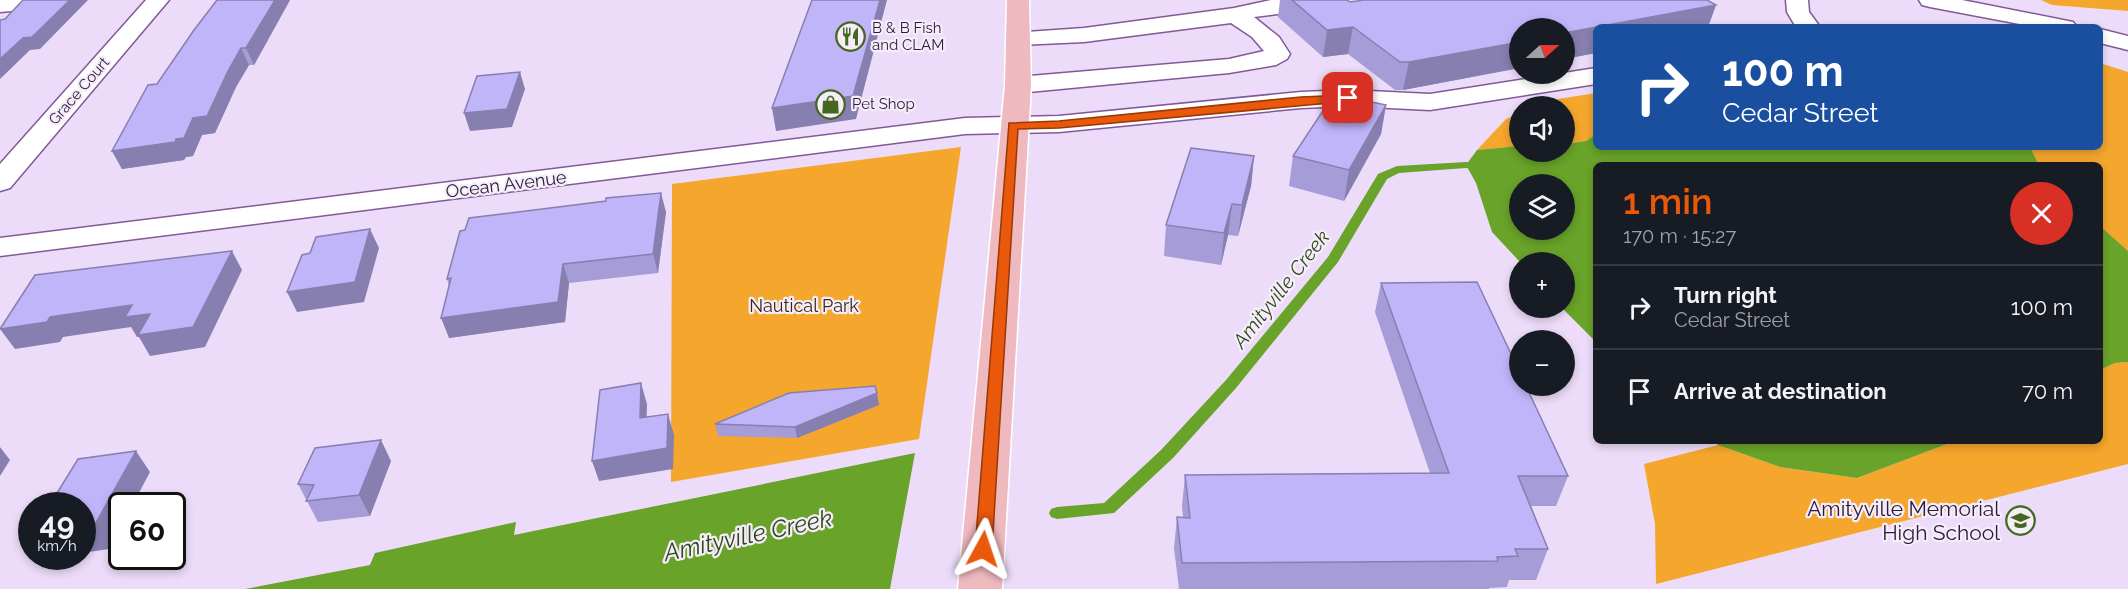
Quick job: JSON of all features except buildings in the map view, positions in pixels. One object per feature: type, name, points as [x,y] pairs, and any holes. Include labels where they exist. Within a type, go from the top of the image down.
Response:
[{"type":"main road","points":[[980,589],[1013,126],[1018,86],[1018,0]]},
{"type":"street","points":[[0,5],[55,0]]},
{"type":"street","name":"Grace Court","points":[[0,182],[158,0]]},
{"type":"street","points":[[1019,38],[1084,35],[1236,15],[1261,8],[1332,0]]},
{"type":"street","points":[[1797,0],[1798,12],[1806,24]]},
{"type":"street","points":[[1930,0],[1970,10],[2027,17],[2054,24]]},
{"type":"street","points":[[1018,86],[1229,66],[1267,60],[1278,54],[1275,47],[1261,33],[1236,15]]},
{"type":"street","points":[[2103,37],[2128,44]]},
{"type":"street","name":"Ocean Avenue","points":[[0,247],[956,127],[1059,124],[1301,100],[1348,98],[1430,102],[1593,76]]},
{"type":"green space","points":[[2041,0],[2128,0],[2128,11],[2052,5]]},
{"type":"green space","points":[[2103,64],[2128,72],[2128,251],[2103,230],[2103,162],[2038,162],[2032,150],[2103,150]]},
{"type":"green space","points":[[1593,93],[1593,136],[1586,141],[1575,143],[1575,96]]},
{"type":"green space","points":[[1509,118],[1509,147],[1477,150]]},
{"type":"green space","name":"Nautical Park","points":[[961,147],[919,439],[671,482],[672,184]]},
{"type":"green space","points":[[2128,362],[2128,464],[1656,584],[1655,524],[1644,464],[1718,445],[1780,467],[1857,478],[1947,444],[2103,444],[2103,369],[2115,363]]},
{"type":"water","points":[[1593,136],[1593,150],[2032,150],[2038,162],[1593,162],[1593,339],[1572,318],[1575,318],[1575,252],[1511,252],[1492,232],[1476,183],[1466,165],[1477,150],[1509,147],[1509,162],[1575,162],[1575,143],[1586,141]]},
{"type":"water","points":[[2103,229],[2128,251],[2128,362],[2115,363],[2103,369]]},
{"type":"water","points":[[1947,444],[1857,478],[1780,467],[1718,445]]},
{"type":"water","points":[[915,453],[890,589],[245,589],[370,565],[375,553],[516,522],[514,535]]},
{"type":"waterway","name":"Amityville Creek","points":[[1057,513],[1108,509],[1167,454],[1231,384],[1333,259],[1382,177],[1397,170],[1466,165],[1483,167]]},
{"type":"place","name":"B & B Fish and CLAM","points":[[851,37]]},
{"type":"place","name":"Pet Shop","points":[[831,104]]},
{"type":"place","name":"Amityville Memorial High School","points":[[2021,520]]},
{"type":"route","points":[[983,549],[1013,126],[1059,124],[1301,100],[1348,98]]}]
